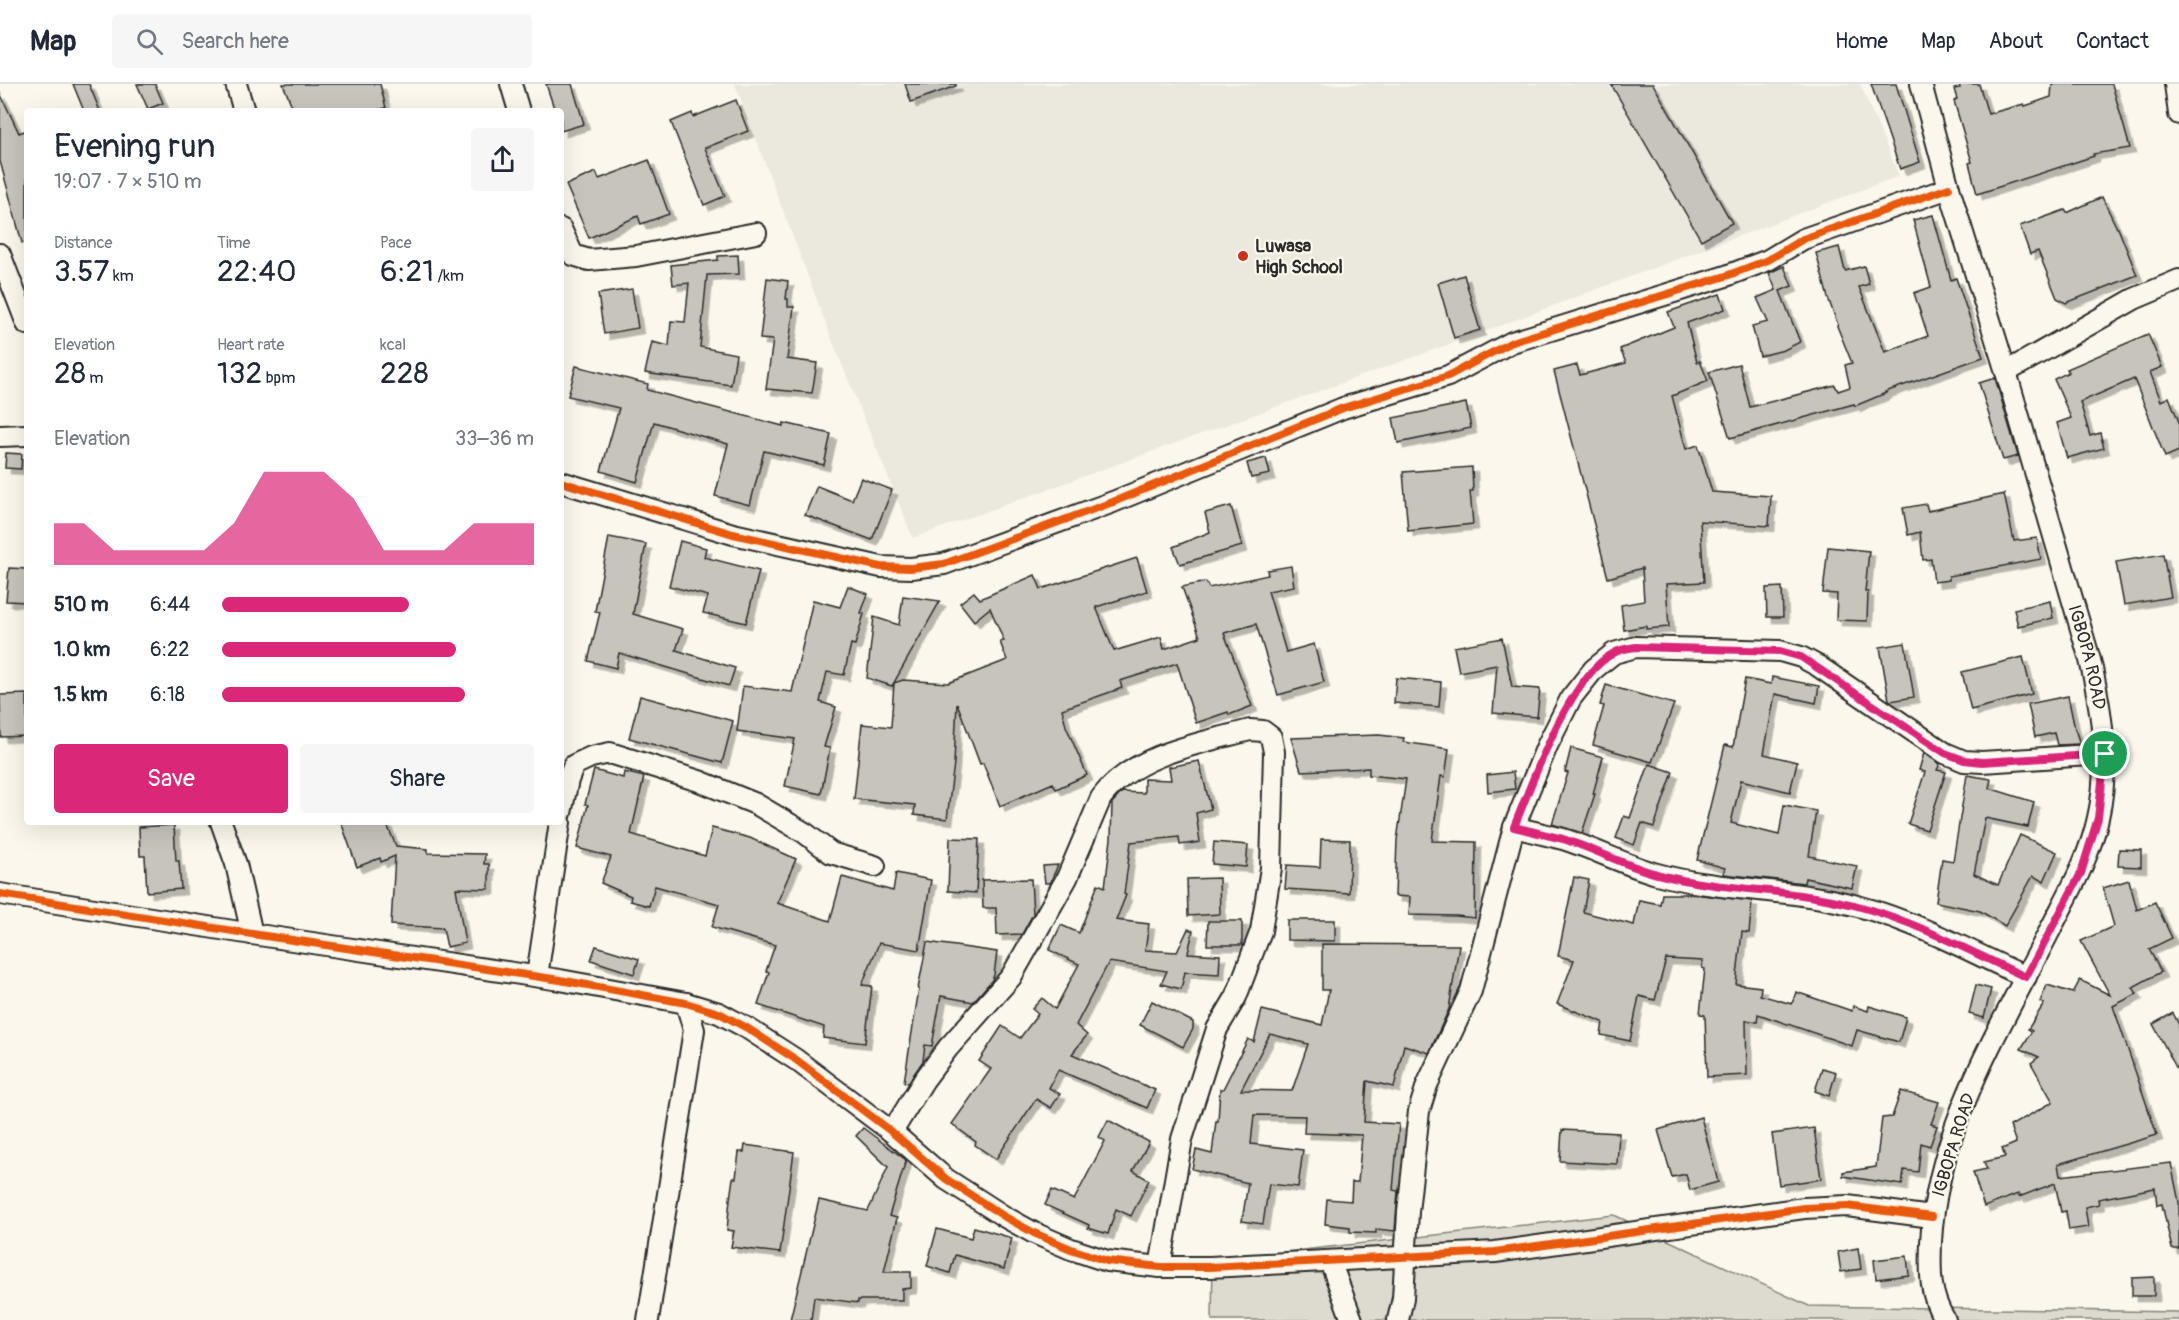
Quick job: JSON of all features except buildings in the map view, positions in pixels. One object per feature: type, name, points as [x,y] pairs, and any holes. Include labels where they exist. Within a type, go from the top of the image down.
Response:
[{"type":"street","points":[[236,84],[243,108]]},
{"type":"street","points":[[511,84],[518,108]]},
{"type":"street","name":"IGBOPA ROAD","points":[[1921,84],[1949,188],[2006,372],[2090,660],[2100,703],[2105,754],[2098,818],[2081,873],[2026,977],[1963,1106],[1944,1162],[1932,1217],[1931,1269],[1936,1315]]},
{"type":"street","points":[[2175,84],[2179,114]]},
{"type":"street","points":[[564,483],[733,534],[881,567],[911,568],[944,564],[1113,502],[1343,408],[1448,376],[1512,342],[1726,276],[1768,260],[1803,239],[1949,188]]},
{"type":"street","points":[[564,236],[573,255],[589,260],[636,256],[756,233]]},
{"type":"street","points":[[0,254],[24,316]]},
{"type":"street","points":[[2006,372],[2134,299],[2179,280]]},
{"type":"street","points":[[0,436],[24,435]]},
{"type":"street","points":[[1398,1320],[1403,1298],[1408,1212],[1419,1111],[1427,1085],[1471,991],[1514,827],[1547,746],[1571,698],[1594,669],[1614,653],[1636,647],[1780,651],[1801,657],[1945,753],[1964,760],[1982,762],[2105,754]]},
{"type":"street","points":[[892,1132],[924,1080],[948,1048],[1011,977],[1067,878],[1101,798],[1110,786],[1134,769],[1176,749],[1250,730],[1263,731],[1271,737],[1274,752],[1271,868],[1261,931],[1236,997],[1217,1029],[1182,1139],[1160,1268]]},
{"type":"street","points":[[564,799],[574,765],[591,757],[610,753],[699,781],[756,804],[805,833],[831,854],[875,866]]},
{"type":"street","points":[[221,825],[236,864],[252,934]]},
{"type":"street","points":[[537,976],[560,825]]},
{"type":"street","points":[[1514,827],[1563,840],[1656,874],[1695,882],[1819,897],[1877,912],[1906,922],[2026,977]]},
{"type":"street","points":[[0,894],[537,976],[687,1003],[719,1013],[795,1059],[892,1132],[946,1179],[1005,1217],[1034,1233],[1107,1261],[1160,1268],[1495,1252],[1804,1208],[1847,1206],[1932,1217]]},
{"type":"street","points":[[648,1320],[694,1030],[687,1003]]},
{"type":"street","points":[[694,1030],[719,1013]]},
{"type":"street","points":[[1330,1261],[1352,1320]]},
{"type":"shaded area","name":"Luwasa High School","points":[[735,84],[1860,84],[1899,176],[1472,336],[913,538],[834,345]]},
{"type":"shaded area","points":[[1614,1215],[1809,1306],[2179,1312],[2179,1320],[1212,1320],[1213,1260]]},
{"type":"cycle path","points":[[564,483],[733,534],[881,567],[911,568],[944,564],[1113,502],[1343,408],[1448,376],[1512,342],[1726,276],[1768,260],[1803,239],[1949,188]]},
{"type":"cycle path","points":[[0,894],[560,980],[686,1003],[719,1013],[795,1059],[892,1132],[946,1179],[1005,1217],[1071,1249],[1107,1261],[1160,1267],[1210,1267],[1495,1252],[1804,1208],[1847,1206],[1932,1217]]},
{"type":"place","name":"Luwasa High School","points":[[1243,256]]},
{"type":"route","points":[[1636,647],[1780,651],[1801,657],[1818,666],[1945,753],[1964,760],[1982,762],[2105,754],[2098,818],[2081,873],[2026,977],[1906,922],[1877,912],[1838,901],[1799,894],[1695,882],[1656,874],[1563,840],[1514,827],[1547,746],[1571,698],[1594,669],[1614,653],[1636,647]]}]
